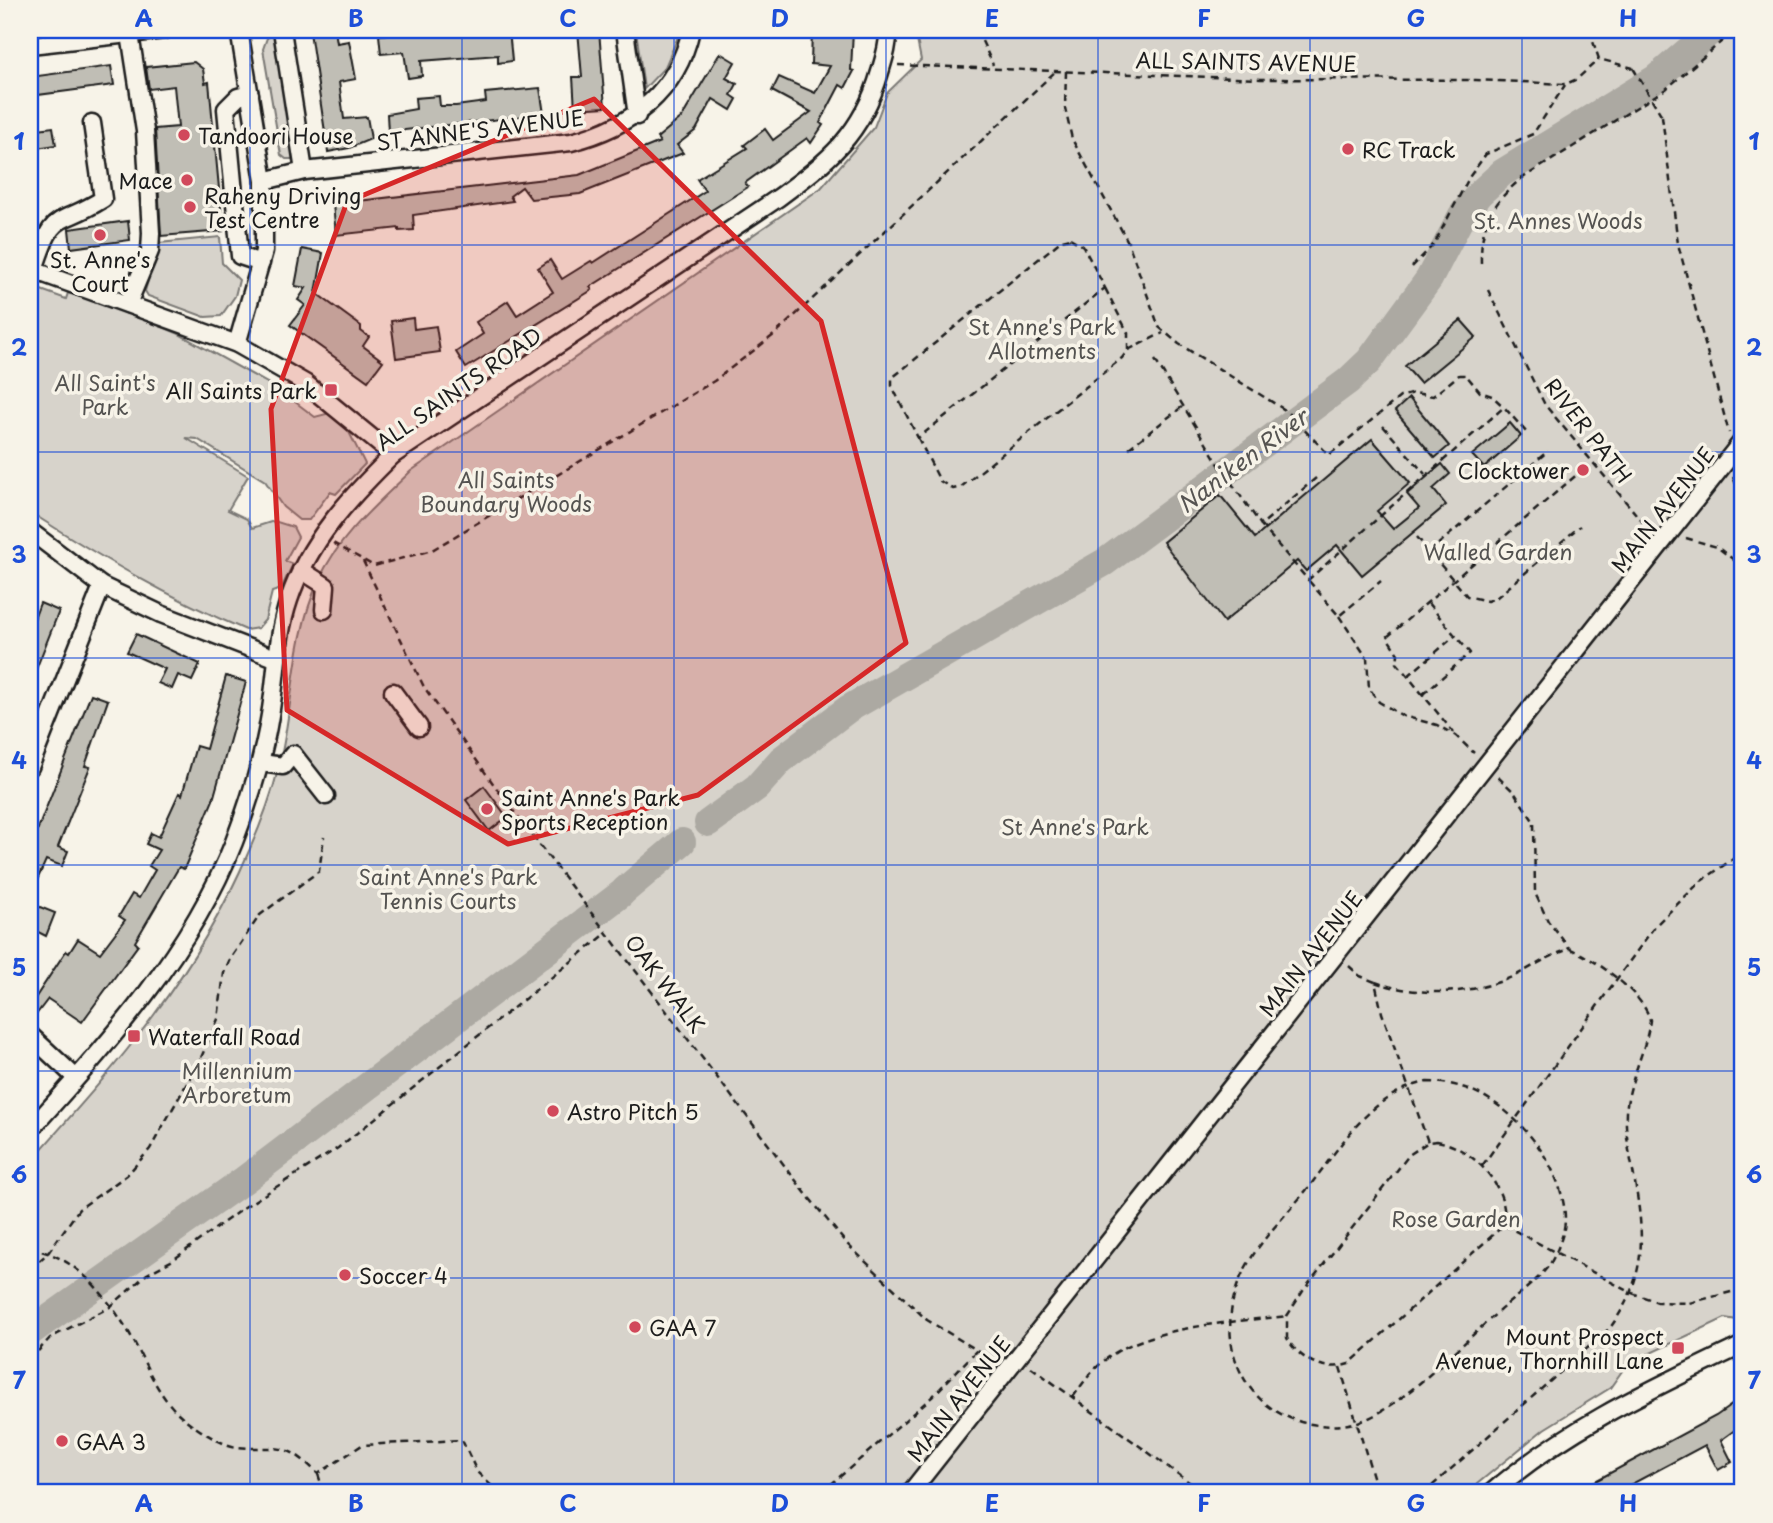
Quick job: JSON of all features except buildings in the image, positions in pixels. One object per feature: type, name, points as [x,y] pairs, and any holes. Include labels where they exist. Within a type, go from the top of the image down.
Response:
[{"type":"street","points":[[30,45],[165,30]]},
{"type":"street","points":[[237,344],[261,263],[264,181],[239,30]]},
{"type":"street","points":[[282,30],[304,171]]},
{"type":"street","points":[[625,30],[637,116]]},
{"type":"street","name":"ST ANNE'S AVENUE","points":[[264,181],[304,171],[571,142],[606,133],[637,116],[666,84],[688,44],[691,30]]},
{"type":"street","name":"ALL SAINTS ROAD","points":[[30,1130],[141,1000],[216,881],[233,844],[261,763],[271,713],[275,659],[288,601],[301,570],[341,510],[393,456],[778,198],[821,166],[859,125],[874,95],[884,61],[888,30]]},
{"type":"street","points":[[128,304],[150,251],[151,233],[145,131],[130,34]]},
{"type":"street","points":[[250,94],[238,97],[226,109],[240,256],[261,263]]},
{"type":"street","points":[[92,123],[103,199],[54,223],[45,236],[32,269],[237,344],[305,383],[393,456]]},
{"type":"street","name":"MAIN AVENUE","points":[[910,1493],[1743,440]]},
{"type":"street","points":[[30,531],[102,586],[161,614],[275,659]]},
{"type":"street","points":[[301,570],[326,586],[324,610]]},
{"type":"street","points":[[30,767],[102,586]]},
{"type":"street","points":[[393,692],[419,727]]},
{"type":"street","points":[[261,763],[283,766],[293,754],[326,796]]},
{"type":"street","points":[[30,1035],[75,1077]]},
{"type":"street","points":[[1491,1493],[1548,1447],[1591,1421],[1743,1345]]},
{"type":"path","points":[[977,30],[994,66]]},
{"type":"path","points":[[1588,30],[1599,59]]},
{"type":"path","points":[[1481,263],[1484,228],[1491,209],[1503,194],[1521,179],[1666,89],[1735,30]]},
{"type":"path","points":[[1599,59],[1633,68],[1662,116],[1678,244],[1725,411],[1735,471],[1732,475],[1743,500]]},
{"type":"path","points":[[1412,267],[1434,244],[1470,176],[1486,154],[1533,134],[1566,84],[1577,79],[1599,59]]},
{"type":"path","name":"ALL SAINTS AVENUE","points":[[884,61],[915,67],[994,66],[1261,79],[1476,80],[1566,84]]},
{"type":"path","points":[[322,536],[374,565],[432,550],[714,381],[774,335],[1057,70]]},
{"type":"path","points":[[1066,71],[1065,108],[1072,139],[1128,242],[1142,274],[1150,310],[1164,332],[1285,410],[1327,454],[1333,455],[1400,397],[1414,393],[1433,396],[1462,374],[1480,392],[1492,396],[1527,433]]},
{"type":"path","points":[[1128,350],[1128,333],[1083,246],[1070,238],[1062,240],[899,370],[892,378],[892,386],[940,481],[953,489],[961,487],[1128,350],[1164,332]]},
{"type":"path","points":[[918,438],[1104,288]]},
{"type":"path","name":"RIVER PATH","points":[[1488,290],[1545,405],[1591,463],[1663,541]]},
{"type":"path","points":[[1155,360],[1223,471],[1261,525],[1339,616],[1367,658],[1369,688],[1379,702],[1389,711],[1427,720],[1456,736]]},
{"type":"path","points":[[1129,448],[1183,406]]},
{"type":"path","points":[[1308,580],[1397,504],[1405,491],[1504,407]]},
{"type":"path","points":[[1383,426],[1425,474]]},
{"type":"path","points":[[1429,552],[1548,451]]},
{"type":"path","points":[[1587,467],[1591,463]]},
{"type":"path","points":[[1424,1493],[1610,1328],[1632,1293],[1639,1273],[1640,1212],[1626,1129],[1626,1111],[1650,1020],[1643,1004],[1617,979],[1570,949],[1548,921],[1535,893],[1534,822],[1514,792],[1456,736],[1397,663],[1398,654],[1387,637],[1580,472]]},
{"type":"path","points":[[1261,525],[1316,478]]},
{"type":"path","points":[[1417,537],[1471,599],[1496,598],[1580,526]]},
{"type":"path","points":[[1663,541],[1696,539],[1717,547],[1743,567]]},
{"type":"path","name":"OAK WALK","points":[[363,561],[424,687],[588,909],[846,1243],[927,1320],[978,1349],[1008,1370]]},
{"type":"path","points":[[1339,616],[1381,581]]},
{"type":"path","points":[[1423,694],[1469,655],[1427,602]]},
{"type":"path","points":[[1408,676],[1456,636]]},
{"type":"path","points":[[30,1269],[48,1253],[79,1209],[127,1175],[150,1149],[200,1060],[218,1019],[224,973],[230,958],[260,915],[319,871],[324,836]]},
{"type":"path","points":[[1482,1166],[1668,911],[1719,866],[1743,852]]},
{"type":"path","points":[[30,1360],[50,1338],[110,1307],[147,1274],[173,1260],[243,1208],[338,1148],[607,933]]},
{"type":"path","points":[[1336,954],[1360,976],[1402,992],[1468,988],[1513,977],[1555,953],[1570,949]]},
{"type":"path","points":[[1375,982],[1428,1142]]},
{"type":"path","points":[[1448,1082],[1469,1088],[1517,1121],[1548,1162],[1562,1199],[1565,1219],[1556,1252],[1536,1278],[1391,1406],[1355,1423],[1325,1426],[1300,1422],[1257,1395],[1242,1377],[1231,1352],[1228,1323],[1245,1267],[1369,1110],[1408,1086],[1448,1082]]},
{"type":"path","points":[[1428,1142],[1448,1143],[1482,1166],[1502,1195],[1504,1226],[1364,1352],[1340,1367],[1310,1361],[1298,1352],[1287,1338],[1287,1316],[1409,1155],[1428,1142]]},
{"type":"path","points":[[1504,1226],[1632,1293],[1658,1302],[1689,1303],[1743,1289]]},
{"type":"path","points":[[30,1249],[62,1258],[94,1285],[125,1326],[146,1366],[177,1412],[235,1447],[279,1446],[301,1457],[318,1474],[324,1493]]},
{"type":"path","points":[[1073,1397],[1106,1358],[1131,1345],[1171,1333],[1287,1316]]},
{"type":"path","points":[[821,1493],[933,1396],[978,1349]]},
{"type":"path","points":[[1018,1356],[1203,1493]]},
{"type":"path","points":[[1340,1367],[1378,1493]]},
{"type":"path","points":[[318,1474],[362,1445],[462,1440],[477,1472],[499,1493]]},
{"type":"highlighted area","points":[[594,99],[821,321],[906,643],[698,795],[508,844],[287,710],[271,409],[347,202]]},
{"type":"green space","points":[[636,30],[681,30],[665,67],[644,89]]},
{"type":"green space","name":"St Anne's Park","points":[[915,30],[1743,30],[1743,1321],[1725,1318],[1627,1364],[1610,1388],[1544,1429],[1466,1493],[30,1493],[30,1162],[153,1016],[205,938],[228,896],[258,830],[273,788],[284,743],[303,625],[327,564],[360,521],[411,471],[821,188],[874,127],[887,93],[921,60]]},
{"type":"green space","points":[[274,33],[294,159],[286,159],[281,155],[263,49],[267,38]]},
{"type":"green space","points":[[220,237],[222,263],[239,280],[235,296],[221,316],[205,317],[148,296],[145,291],[159,243]]},
{"type":"green space","name":"All Saint's Park","points":[[30,286],[66,299],[68,293],[117,308],[177,333],[278,389],[315,417],[330,413],[348,430],[365,464],[336,494],[330,492],[309,520],[299,520],[283,507],[265,481],[197,439],[186,438],[248,476],[228,510],[247,519],[252,528],[274,521],[293,527],[298,537],[285,561],[293,564],[281,589],[272,592],[265,620],[258,628],[246,630],[162,590],[30,512]]},
{"type":"waterway","name":"Naniken River","points":[[708,823],[757,787],[781,760],[848,709],[1105,562],[1348,381],[1369,361],[1429,279],[1462,215],[1479,194],[1502,173],[1655,79],[1712,30]]},
{"type":"waterway","points":[[625,890],[682,842]]},
{"type":"waterway","points":[[30,1332],[244,1180],[621,894]]},
{"type":"place","name":"Tandoori House","points":[[184,135]]},
{"type":"place","name":"RC Track","points":[[1348,149]]},
{"type":"place","name":"Mace","points":[[187,180]]},
{"type":"place","name":"Raheny Driving Test Centre","points":[[190,207]]},
{"type":"place","name":"St. Anne's Court","points":[[100,235]]},
{"type":"place","name":"All Saints Park","points":[[331,390]]},
{"type":"place","name":"Clocktower","points":[[1583,470]]},
{"type":"place","name":"Saint Anne's Park Sports Reception","points":[[487,809]]},
{"type":"place","name":"Waterfall Road","points":[[134,1036]]},
{"type":"place","name":"Astro Pitch 5","points":[[553,1111]]},
{"type":"place","name":"Soccer 4","points":[[345,1275]]},
{"type":"place","name":"GAA 7","points":[[635,1327]]},
{"type":"place","name":"Mount Prospect Avenue, Thornhill Lane","points":[[1678,1348]]},
{"type":"place","name":"GAA 3","points":[[62,1441]]},
{"type":"park label","name":"St. Annes Woods","points":[[1558,220]]},
{"type":"park label","name":"St Anne's Park Allotments","points":[[1042,338]]},
{"type":"park label","name":"All Saints Boundary Woods","points":[[506,491]]},
{"type":"park label","name":"Walled Garden","points":[[1498,551]]},
{"type":"park label","name":"Saint Anne's Park Tennis Courts","points":[[448,888]]},
{"type":"park label","name":"Millennium Arboretum","points":[[237,1082]]},
{"type":"park label","name":"Rose Garden","points":[[1456,1218]]}]
